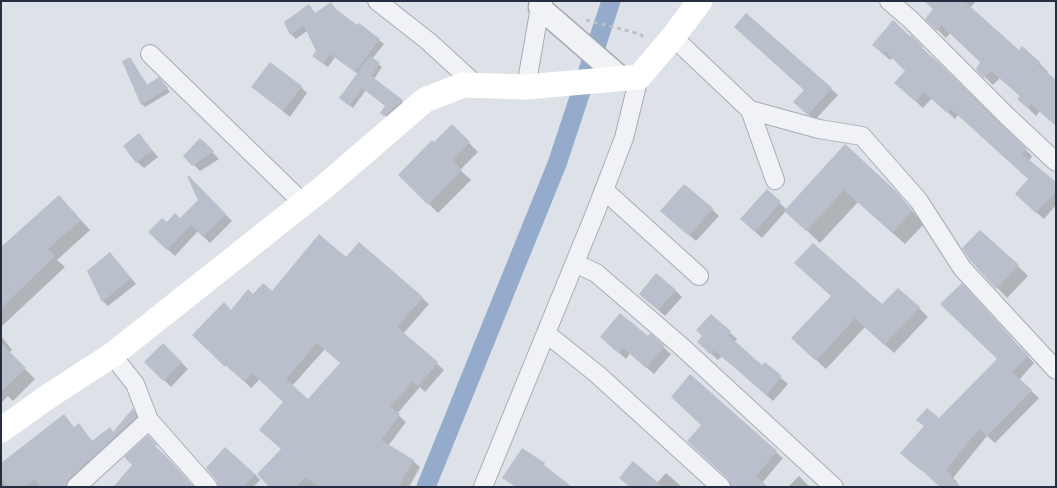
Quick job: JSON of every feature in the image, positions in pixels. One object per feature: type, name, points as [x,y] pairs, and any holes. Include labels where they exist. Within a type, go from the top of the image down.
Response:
[{"type":"main road","points":[[1,430],[112,355],[303,203],[425,100],[463,85],[526,87],[630,78],[673,37],[700,1]]},
{"type":"street","points":[[377,1],[428,41],[475,84]]},
{"type":"street","points":[[889,1],[910,19],[1056,162]]},
{"type":"street","points":[[483,487],[547,334],[624,138],[630,78],[545,12],[541,4]]},
{"type":"street","points":[[526,87],[541,4]]},
{"type":"street","points":[[673,37],[750,110],[775,180]]},
{"type":"street","points":[[150,54],[303,203]]},
{"type":"street","points":[[750,110],[819,130],[862,136],[919,201],[962,268],[1056,370]]},
{"type":"street","points":[[604,190],[699,276]]},
{"type":"street","points":[[575,264],[596,272],[681,346],[834,487]]},
{"type":"street","points":[[547,334],[597,374],[721,487]]},
{"type":"street","points":[[112,355],[134,384],[149,420],[208,487]]},
{"type":"street","points":[[76,487],[149,420]]},
{"type":"path","points":[[585,20],[640,34]]},
{"type":"building","points":[[924,1],[964,1],[1019,50],[1022,46],[1041,63],[1038,65],[1056,80],[1056,126],[1031,104],[1027,108],[1017,99],[1020,96],[991,71],[984,78],[976,70],[980,62],[941,25],[937,31],[925,19],[933,9]]},
{"type":"building","points":[[331,2],[336,9],[357,25],[359,23],[380,39],[355,72],[330,54],[323,64],[312,56],[316,51],[304,26],[290,35],[284,22],[309,4],[315,13]]},
{"type":"building","points":[[746,13],[832,88],[808,115],[793,102],[804,90],[734,27]]},
{"type":"building","points":[[893,20],[911,35],[923,47],[922,49],[937,61],[1027,149],[1022,154],[1056,182],[1056,191],[1036,213],[1015,194],[1028,179],[951,109],[947,113],[924,92],[916,102],[894,83],[905,71],[885,51],[883,54],[872,45]]},
{"type":"building","points":[[370,56],[380,63],[371,76],[403,100],[384,116],[380,113],[385,106],[362,88],[349,106],[339,98]]},
{"type":"building","points":[[130,57],[147,85],[159,77],[168,88],[141,105],[122,61]]},
{"type":"building","points":[[270,62],[302,86],[283,111],[251,87]]},
{"type":"building","points":[[452,124],[470,142],[452,160],[462,170],[428,205],[398,175],[432,140],[434,142]]},
{"type":"building","points":[[139,133],[152,150],[136,163],[123,146]]},
{"type":"building","points":[[200,138],[214,151],[192,166],[183,156]]},
{"type":"building","points":[[845,144],[898,193],[912,210],[892,233],[844,190],[806,231],[784,211]]},
{"type":"building","points":[[187,176],[226,214],[203,237],[191,225],[167,250],[148,232],[162,218],[167,222],[175,213],[180,218],[198,200]]},
{"type":"building","points":[[684,184],[713,208],[689,236],[660,211]]},
{"type":"building","points":[[767,189],[781,202],[755,232],[740,219]]},
{"type":"building","points":[[59,195],[81,220],[48,249],[55,256],[1,308],[1,247]]},
{"type":"building","points":[[980,230],[1019,265],[996,289],[970,260],[962,248]]},
{"type":"building","points":[[319,234],[346,257],[359,242],[423,297],[397,327],[438,362],[418,386],[412,382],[390,407],[400,414],[381,440],[414,460],[398,487],[320,487],[305,477],[296,487],[269,487],[257,474],[281,449],[259,430],[283,402],[252,373],[244,382],[226,365],[225,367],[192,335],[224,302],[231,310],[248,289],[253,294],[263,283],[272,291]],"holes":[[[317,343],[340,363],[308,399],[286,379]]]},
{"type":"building","points":[[813,243],[882,304],[898,288],[920,307],[884,345],[855,318],[816,361],[791,338],[831,296],[794,263]]},
{"type":"building","points":[[110,252],[131,278],[102,302],[87,271]]},
{"type":"building","points":[[656,273],[676,290],[658,310],[639,294]]},
{"type":"building","points":[[962,283],[1011,339],[1028,355],[1012,372],[1032,390],[987,436],[979,429],[946,470],[952,475],[950,477],[961,487],[940,487],[900,453],[924,426],[916,420],[927,408],[939,418],[997,359],[940,304]]},
{"type":"building","points":[[620,313],[648,336],[650,333],[665,346],[646,368],[623,348],[618,353],[600,337]]},
{"type":"building","points":[[711,314],[731,331],[728,335],[762,365],[765,362],[782,376],[766,395],[714,350],[710,354],[697,342],[702,336],[696,330]]},
{"type":"building","points":[[1,343],[26,368],[1,392]]},
{"type":"building","points":[[163,343],[182,362],[163,381],[144,362]]},
{"type":"building","points":[[690,374],[777,451],[756,476],[768,487],[731,487],[728,479],[687,441],[701,425],[671,397]]},
{"type":"building","points":[[133,408],[136,417],[69,479],[66,487],[40,487],[35,479],[25,487],[9,487],[1,477],[1,463],[64,414],[74,427],[79,423],[92,441],[110,427],[113,432]]},
{"type":"building","points":[[148,435],[157,445],[155,446],[194,487],[113,487],[132,465],[124,457]]},
{"type":"building","points":[[225,447],[255,474],[244,487],[218,487],[216,480],[206,468]]},
{"type":"building","points":[[522,448],[545,463],[544,465],[572,487],[516,487],[502,478]]},
{"type":"building","points":[[633,461],[663,487],[630,487],[619,478]]},
{"type":"waterway","points":[[426,487],[557,164],[611,1]]}]
